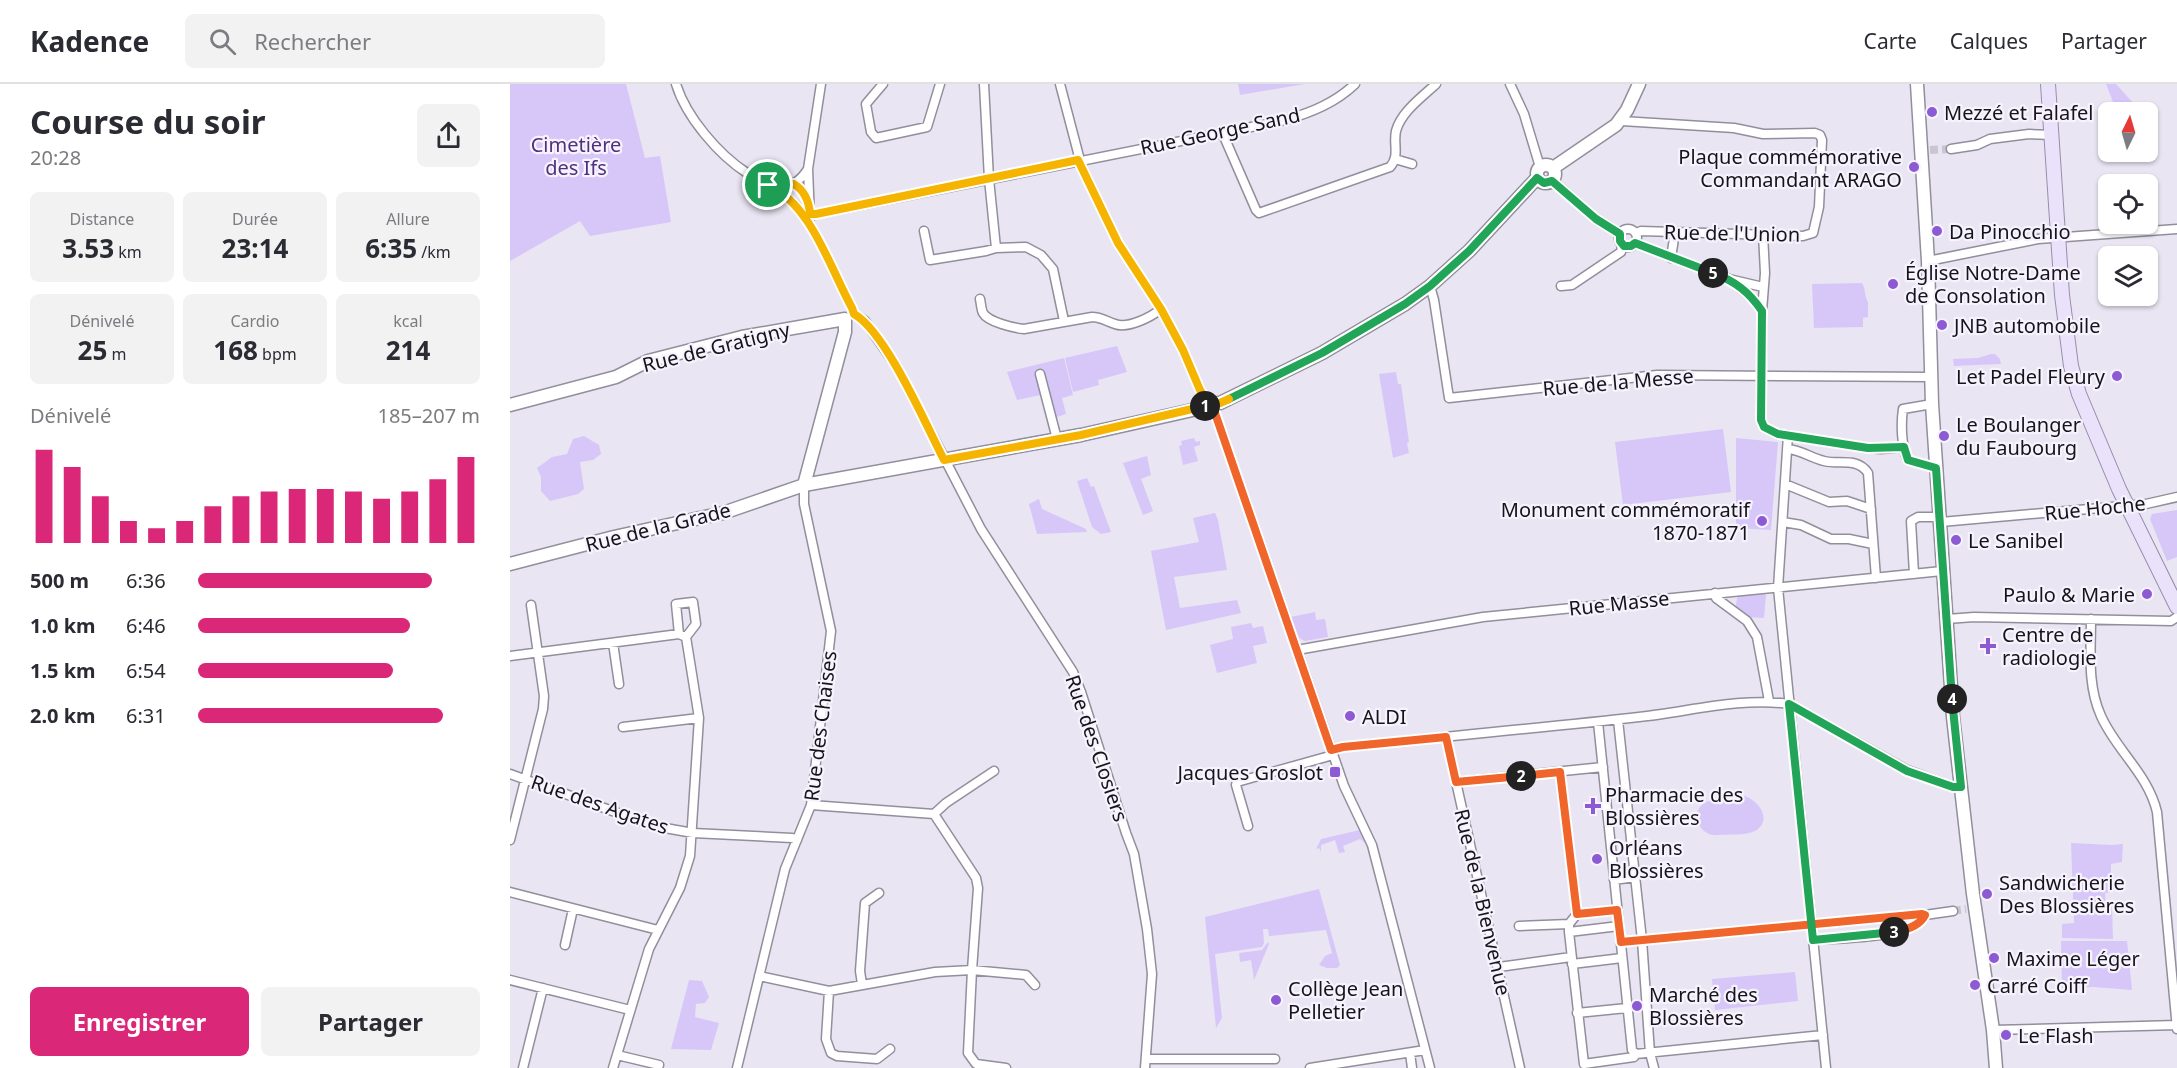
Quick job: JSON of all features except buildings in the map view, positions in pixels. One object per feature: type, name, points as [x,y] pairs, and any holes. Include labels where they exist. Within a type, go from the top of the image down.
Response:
[{"type":"main road","points":[[2048,84],[2064,324],[2071,366],[2089,418],[2119,489],[2177,608]]},
{"type":"street","points":[[676,84],[692,117],[720,150],[745,172],[784,193],[806,214]]},
{"type":"street","name":"Rue des Closiers","points":[[821,84],[808,169],[809,203],[806,214],[852,308],[849,317],[865,321],[897,367],[981,529],[1073,672],[1095,733],[1134,854],[1147,929],[1152,974],[1146,1064]]},
{"type":"street","points":[[883,84],[866,104],[871,132],[876,138],[927,127],[940,84]]},
{"type":"street","points":[[984,84],[989,179],[996,248]]},
{"type":"street","points":[[1060,84],[1078,160],[1118,243],[1161,309],[1183,350],[1200,390],[1215,413],[1344,786],[1372,845],[1430,1068]]},
{"type":"street","name":"Rue George Sand","points":[[806,214],[816,214],[1286,120],[1315,111],[1338,98],[1355,84]]},
{"type":"street","points":[[1222,132],[1259,213],[1390,167],[1395,159],[1395,139],[1401,119],[1436,84]]},
{"type":"street","points":[[1510,84],[1524,114],[1544,183],[1616,125],[1627,110],[1640,84]]},
{"type":"street","points":[[1917,84],[1926,151],[1932,404],[1953,717],[1971,908],[1994,1030],[1996,1068]]},
{"type":"street","name":"Rue de l'Union","points":[[1619,118],[1622,121],[1734,128],[1763,134],[1815,133],[1820,135],[1822,140],[1819,207],[1813,233],[1803,236],[1641,231],[1636,233]]},
{"type":"street","points":[[1951,149],[1977,145],[1990,139],[2029,134],[2052,135]]},
{"type":"street","points":[[1395,159],[1412,164]]},
{"type":"street","points":[[768,185],[777,187],[794,184],[808,169]]},
{"type":"street","name":"Rue de la Grade","points":[[510,564],[615,537],[723,513],[804,485],[1057,439],[1220,403],[1322,353],[1393,312],[1430,286],[1469,251],[1539,172]]},
{"type":"street","points":[[1553,174],[1596,219],[1620,234]]},
{"type":"street","points":[[794,184],[804,193],[809,203]]},
{"type":"street","points":[[1561,286],[1572,285],[1620,252],[1622,245],[1619,239],[1620,234],[1627,229],[1636,233],[1635,243]]},
{"type":"street","points":[[1928,261],[2038,238],[2177,229]]},
{"type":"street","points":[[924,231],[930,260],[996,248],[1026,247],[1041,255],[1053,269],[1064,321]]},
{"type":"street","points":[[1671,258],[1675,232]]},
{"type":"street","points":[[1763,234],[1765,273],[1762,311],[1761,420],[1764,427],[1769,431],[1788,435],[1875,448],[1904,447]]},
{"type":"street","points":[[1635,243],[1729,279],[1763,287]]},
{"type":"street","points":[[1622,245],[1628,247],[1635,243]]},
{"type":"street","points":[[1729,279],[1747,292],[1762,311]]},
{"type":"street","name":"Rue de la Messe","points":[[1430,286],[1449,398],[1657,375],[1931,377]]},
{"type":"street","points":[[980,299],[982,312],[987,318],[1014,328],[1024,329],[1100,317],[1115,324],[1129,325],[1161,309]]},
{"type":"street","points":[[804,485],[849,317]]},
{"type":"street","name":"Rue de Gratigny","points":[[510,405],[616,377],[648,361],[742,337],[849,317]]},
{"type":"street","points":[[1040,374],[1057,439]]},
{"type":"street","points":[[1932,404],[1903,409],[1904,447],[1908,460],[1936,468]]},
{"type":"street","points":[[1788,435],[1778,588],[1826,1068]]},
{"type":"street","points":[[1788,449],[1797,450],[1824,461],[1851,462],[1860,465],[1868,473],[1876,578]]},
{"type":"street","points":[[1785,484],[1829,502],[1847,501],[1871,509]]},
{"type":"street","name":"Rue des Chaises","points":[[737,1068],[785,869],[811,805],[831,631],[804,504],[804,485]]},
{"type":"street","name":"Rue Hoche","points":[[1914,574],[1911,521],[1918,517],[1941,519],[2128,506],[2177,497]]},
{"type":"street","points":[[1783,522],[1802,525],[1831,539],[1849,539],[1873,544]]},
{"type":"street","name":"Rue Masse","points":[[1297,650],[1483,617],[1942,571]]},
{"type":"street","points":[[1715,593],[1716,598],[1747,621],[1757,637],[1769,701]]},
{"type":"street","points":[[510,840],[544,696],[531,605]]},
{"type":"street","points":[[1947,619],[1974,617],[2171,621],[2177,617]]},
{"type":"street","points":[[2091,619],[2090,675],[2098,709],[2110,732],[2146,784],[2157,812],[2177,1029]]},
{"type":"street","points":[[510,656],[682,635],[699,718],[690,856],[680,888],[649,948],[613,1068]]},
{"type":"street","points":[[613,643],[619,684]]},
{"type":"street","points":[[1248,826],[1237,782],[1343,747],[1618,720],[1685,709],[1769,701],[1789,704],[1907,771],[1953,787],[1961,787]]},
{"type":"street","points":[[623,727],[699,718]]},
{"type":"street","points":[[1618,720],[1642,940],[1650,1053],[1654,1068]]},
{"type":"street","points":[[1598,722],[1627,1008],[1632,1050],[1636,1054]]},
{"type":"street","name":"Rue de la Bienvenue","points":[[1446,737],[1520,1068]]},
{"type":"street","points":[[1456,782],[1603,767]]},
{"type":"street","points":[[811,805],[934,814],[946,803],[994,771]]},
{"type":"street","points":[[1560,772],[1577,914],[1569,928],[1584,1064],[1627,1059],[1636,1054],[1823,1035]]},
{"type":"street","name":"Rue des Agates","points":[[510,774],[654,826],[693,833],[782,837],[797,840]]},
{"type":"street","points":[[934,814],[976,878],[978,888],[968,1053],[976,1064],[1006,1068]]},
{"type":"street","points":[[1614,880],[1635,877]]},
{"type":"street","points":[[510,892],[658,930]]},
{"type":"street","points":[[862,984],[860,971],[866,903],[879,893]]},
{"type":"street","points":[[565,945],[573,909]]},
{"type":"street","points":[[1577,914],[1617,910]]},
{"type":"street","points":[[1621,942],[1953,911]]},
{"type":"street","points":[[1813,940],[1906,930],[1924,919],[1925,915]]},
{"type":"street","points":[[1519,926],[1569,928],[1619,926]]},
{"type":"street","points":[[1499,967],[1622,958]]},
{"type":"street","points":[[759,976],[829,991],[934,972],[972,970],[1026,975],[1035,985]]},
{"type":"street","points":[[510,980],[630,1010]]},
{"type":"street","points":[[523,1068],[543,988]]},
{"type":"street","points":[[829,991],[826,1039],[831,1053],[837,1056],[877,1059],[890,1049]]},
{"type":"street","points":[[1577,1013],[1627,1008]]},
{"type":"street","points":[[1994,1030],[2177,1025]]},
{"type":"street","points":[[1310,1068],[1425,1050]]},
{"type":"street","points":[[1410,1053],[1412,1068]]},
{"type":"street","points":[[616,1055],[659,1065]]},
{"type":"street","points":[[1146,1064],[1275,1059]]},
{"type":"green space","name":"Cimetière des Ifs","points":[[510,84],[626,84],[645,158],[660,156],[671,222],[590,236],[580,221],[510,261]]},
{"type":"green space","points":[[1238,84],[1305,84],[1240,95]]},
{"type":"green space","points":[[2106,84],[2116,84],[2132,102],[2113,102]]},
{"type":"green space","points":[[1862,283],[1868,302],[1868,317],[1863,318],[1863,327],[1814,328],[1812,284]]},
{"type":"green space","points":[[1117,346],[1127,372],[1098,380],[1099,385],[1073,392],[1065,358]]},
{"type":"green space","points":[[1995,354],[2000,359],[2001,364],[1954,366],[1953,359],[1978,358]]},
{"type":"green space","points":[[1064,358],[1073,395],[1062,398],[1066,414],[1054,418],[1047,413],[1041,395],[1017,400],[1007,372]]},
{"type":"green space","points":[[1396,372],[1398,384],[1401,384],[1409,453],[1393,458],[1379,374]]},
{"type":"green space","points":[[1723,429],[1731,492],[1623,505],[1615,442]]},
{"type":"green space","points":[[584,436],[599,445],[601,454],[593,460],[580,462],[584,489],[578,494],[550,501],[541,491],[541,477],[537,468],[552,457],[567,454],[573,439]]},
{"type":"green space","points":[[1194,438],[1196,442],[1200,441],[1200,445],[1194,447],[1198,461],[1183,465],[1179,446],[1182,445],[1181,441]]},
{"type":"green space","points":[[1736,438],[1778,442],[1771,530],[1736,528]]},
{"type":"green space","points":[[1147,456],[1151,475],[1141,479],[1153,511],[1143,515],[1123,463]]},
{"type":"green space","points":[[1087,478],[1091,487],[1094,486],[1111,532],[1101,534],[1092,527],[1077,481]]},
{"type":"green space","points":[[1039,499],[1042,509],[1086,529],[1087,532],[1037,534],[1029,504]]},
{"type":"green space","points":[[2177,510],[2177,557],[2167,561],[2150,519],[2152,514]]},
{"type":"green space","points":[[1215,513],[1227,570],[1174,577],[1180,608],[1237,600],[1241,613],[1166,630],[1151,551],[1199,542],[1193,518]]},
{"type":"green space","points":[[1766,595],[1764,618],[1748,617],[1736,606],[1739,596]]},
{"type":"green space","points":[[1315,612],[1316,620],[1325,619],[1328,637],[1305,641],[1299,638],[1291,617]]},
{"type":"green space","points":[[1251,623],[1253,628],[1263,626],[1267,643],[1253,646],[1257,663],[1217,673],[1210,645],[1233,639],[1231,627]]},
{"type":"green space","points":[[1745,796],[1755,802],[1762,811],[1763,822],[1755,831],[1712,835],[1702,829],[1697,814],[1703,804],[1718,798]]},
{"type":"green space","points":[[1360,830],[1365,843],[1360,839],[1343,846],[1345,852],[1339,853],[1335,840],[1321,845],[1321,852],[1319,848],[1316,849],[1321,839]]},
{"type":"green space","points":[[2071,843],[2123,844],[2122,862],[2111,864],[2111,892],[2105,893],[2106,907],[2112,907],[2113,939],[2062,938],[2062,924],[2074,923]]},
{"type":"green space","points":[[1319,889],[1340,965],[1337,968],[1327,968],[1319,965],[1325,956],[1332,953],[1326,930],[1269,936],[1268,929],[1263,929],[1262,947],[1215,954],[1222,1018],[1216,1028],[1205,917]]},
{"type":"green space","points":[[2061,941],[2127,941],[2132,990],[2094,987],[2062,988]]},
{"type":"green space","points":[[1268,942],[1254,980],[1251,960],[1240,962],[1239,953],[1262,950]]},
{"type":"green space","points":[[1795,972],[1798,1001],[1715,1010],[1712,979]]},
{"type":"green space","points":[[689,980],[702,981],[709,997],[705,1003],[696,1004],[695,1017],[719,1023],[711,1050],[671,1049]]},
{"type":"tunnel","points":[[1930,150],[1951,149]]},
{"type":"tunnel","points":[[1953,911],[1966,909]]},
{"type":"place","name":"Mezzé et Falafel","points":[[1932,112]]},
{"type":"place","name":"Plaque commémorative Commandant ARAGO","points":[[1914,167]]},
{"type":"place","name":"Da Pinocchio","points":[[1937,231]]},
{"type":"place","name":"Église Notre-Dame de Consolation","points":[[1893,284]]},
{"type":"place","name":"JNB automobile","points":[[1942,325]]},
{"type":"place","name":"Let Padel Fleury","points":[[2117,376]]},
{"type":"place","name":"Le Boulanger du Faubourg","points":[[1944,436]]},
{"type":"place","name":"Monument commémoratif 1870-1871","points":[[1762,521]]},
{"type":"place","name":"Le Sanibel","points":[[1956,540]]},
{"type":"place","name":"Paulo & Marie","points":[[2147,594]]},
{"type":"place","name":"Centre de radiologie","points":[[1988,646]]},
{"type":"place","name":"ALDI","points":[[1350,716]]},
{"type":"place","name":"Jacques Groslot","points":[[1335,772]]},
{"type":"place","name":"Pharmacie des Blossières","points":[[1593,806]]},
{"type":"place","name":"Orléans Blossières","points":[[1597,859]]},
{"type":"place","name":"Sandwicherie Des Blossières","points":[[1987,894]]},
{"type":"place","name":"Maxime Léger","points":[[1994,958]]},
{"type":"place","name":"Carré Coiff","points":[[1975,985]]},
{"type":"place","name":"Collège Jean Pelletier","points":[[1276,1000]]},
{"type":"place","name":"Marché des Blossières","points":[[1637,1006]]},
{"type":"place","name":"Le Flash","points":[[2006,1035]]},
{"type":"route","points":[[768,185],[777,187],[794,184],[804,193],[809,203],[810,214],[816,214],[1078,160],[1118,243],[1161,309],[1209,404],[1220,403],[1256,387],[1322,353],[1405,304],[1430,286],[1469,251],[1537,178],[1544,183],[1552,181],[1596,219],[1620,234],[1620,241],[1624,246],[1628,247],[1635,243],[1729,279],[1747,292],[1762,311],[1761,420],[1764,427],[1778,434],[1868,448],[1904,447],[1906,458],[1911,462],[1936,468],[1949,668],[1961,787],[1953,787],[1907,771],[1789,704],[1791,718],[1812,925],[1813,940],[1870,936],[1906,930],[1925,918],[1922,914],[1812,925],[1621,942],[1617,910],[1577,914],[1560,772],[1456,782],[1446,737],[1331,750],[1215,413],[1209,404],[1197,409],[1081,435],[944,460],[897,367],[865,321],[854,314],[812,228],[784,193],[768,185]]}]
